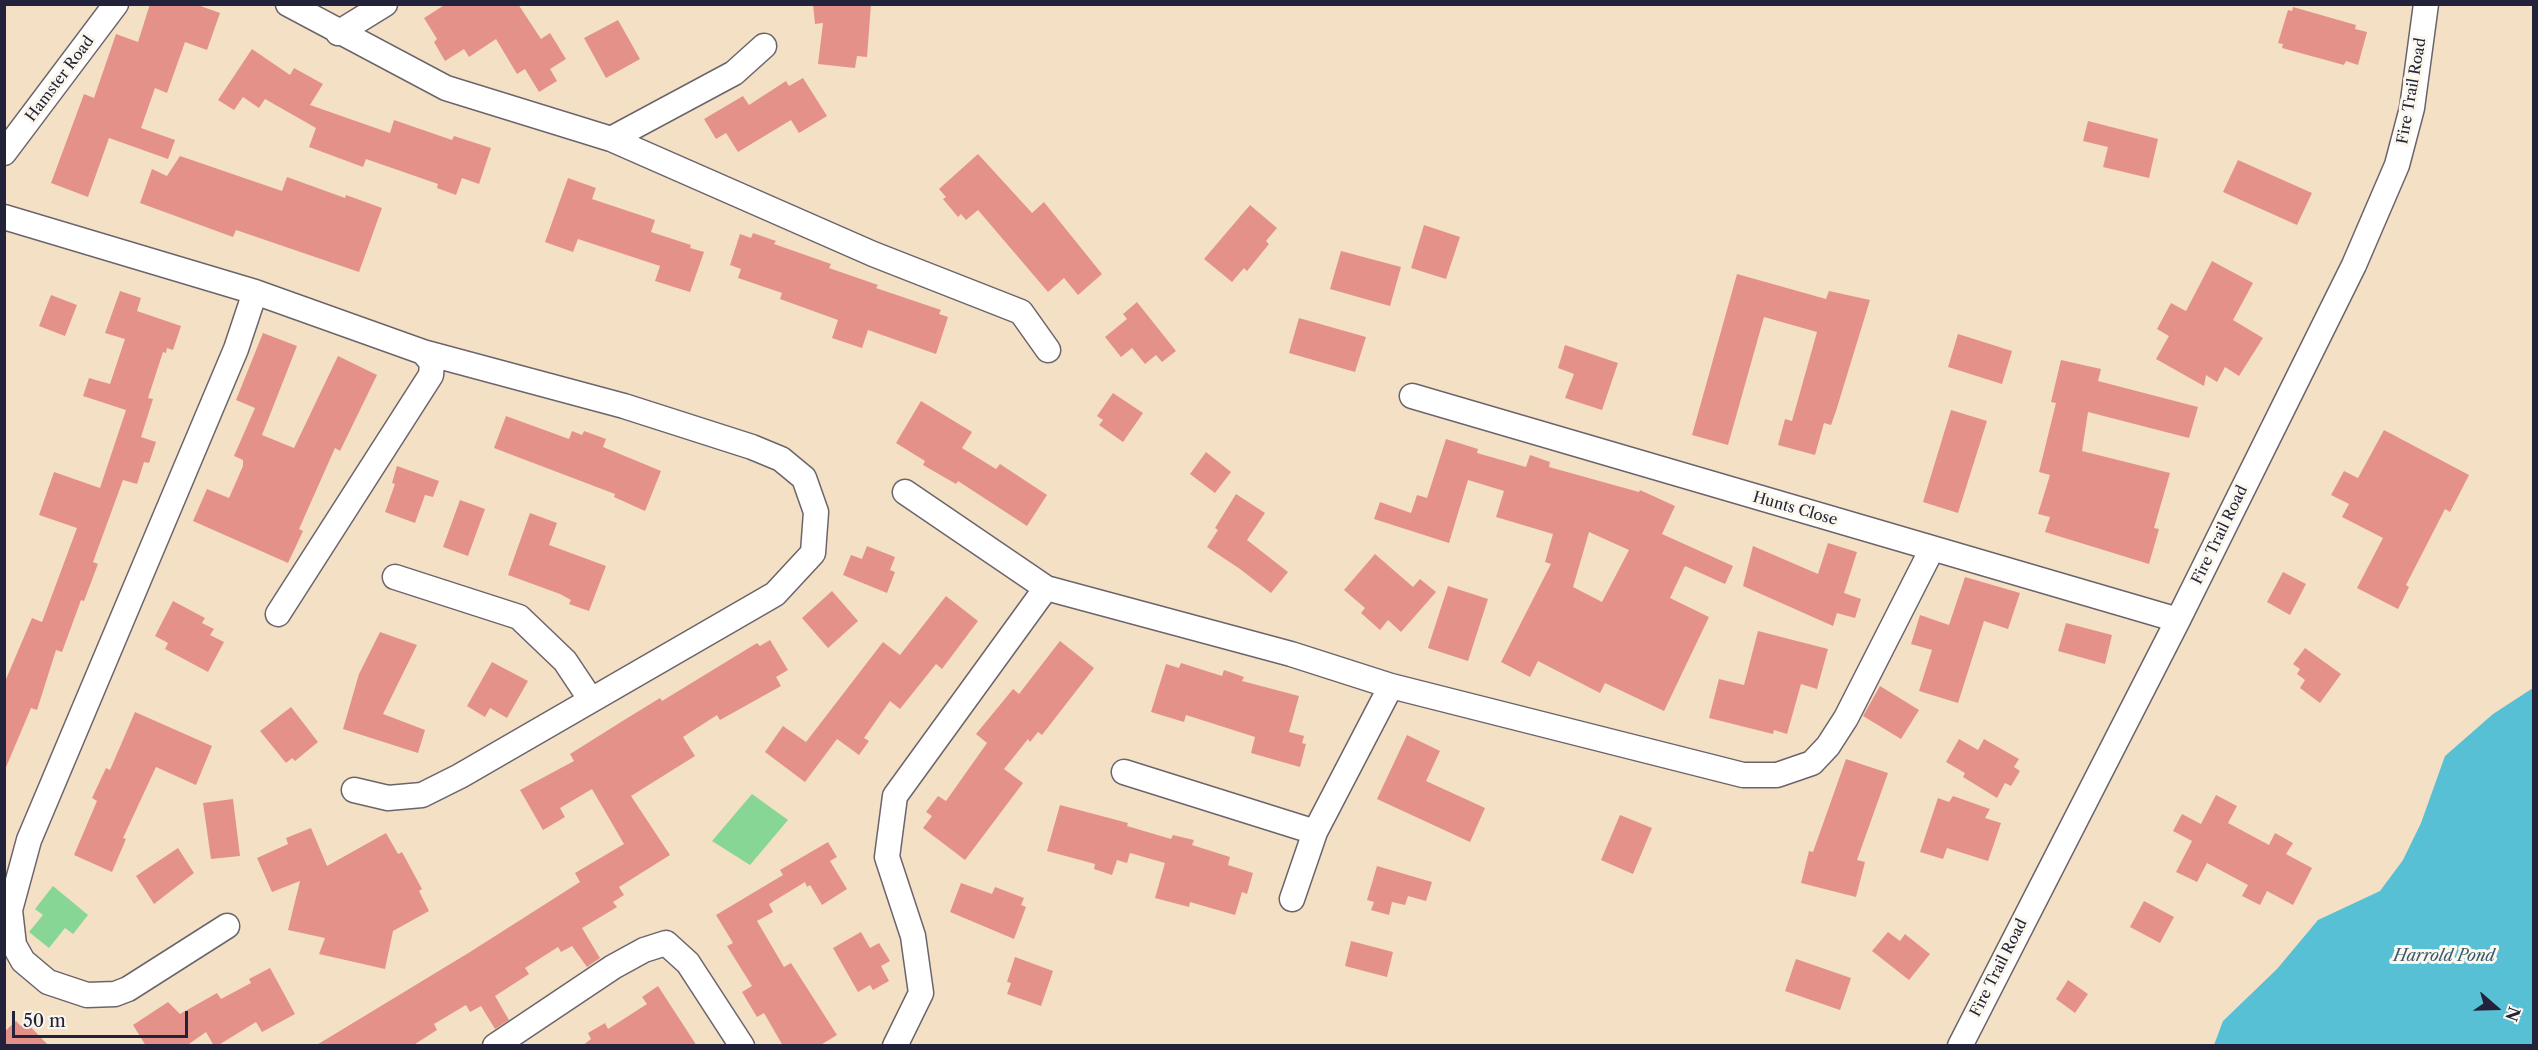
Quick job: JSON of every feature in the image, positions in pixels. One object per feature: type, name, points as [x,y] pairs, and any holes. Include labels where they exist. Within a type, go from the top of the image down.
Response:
[{"type":"street","name":"Hamster Road","points":[[4,153],[116,4]]},
{"type":"street","points":[[288,4],[338,33],[446,88],[612,139],[873,254],[1021,312],[1048,350]]},
{"type":"street","points":[[338,33],[385,4]]},
{"type":"street","name":"Fire Trail Road","points":[[1960,1046],[2178,620],[2354,265],[2389,185],[2412,108],[2426,4]]},
{"type":"street","points":[[612,139],[734,73],[764,46]]},
{"type":"street","points":[[4,217],[255,292],[423,352],[614,403],[752,447],[781,459],[804,478],[816,512],[813,553],[775,594],[422,795],[388,798],[354,790]]},
{"type":"street","points":[[227,926],[128,989],[115,994],[87,995],[48,982],[23,961],[14,945],[10,910],[29,840],[236,349],[255,292]]},
{"type":"street","points":[[278,614],[430,375],[432,363],[423,352]]},
{"type":"street","name":"Hunts Close","points":[[1412,396],[2178,620]]},
{"type":"street","points":[[905,492],[1046,588],[1291,654],[1391,686],[1743,774],[1777,775],[1812,763],[1828,746],[1846,718],[1932,549]]},
{"type":"street","points":[[395,577],[519,617],[565,661],[591,700]]},
{"type":"street","points":[[895,1046],[921,993],[913,936],[887,857],[895,796],[1046,588]]},
{"type":"street","points":[[1292,898],[1315,832],[1391,686]]},
{"type":"street","points":[[1124,772],[1315,832]]},
{"type":"street","points":[[495,1046],[613,967],[644,950],[666,943],[688,963],[742,1046]]},
{"type":"green space","points":[[752,794],[788,820],[750,865],[712,841]]},
{"type":"green space","points":[[53,886],[88,915],[73,934],[65,928],[49,948],[29,932],[43,915],[35,909]]},
{"type":"water","name":"Harrold Pond","points":[[2533,688],[2533,1045],[2214,1045],[2223,1021],[2277,969],[2318,920],[2380,891],[2403,860],[2421,823],[2445,756],[2493,714]]},
{"type":"building","points":[[150,4],[195,4],[220,13],[207,50],[185,42],[167,93],[155,88],[141,128],[175,140],[168,159],[109,138],[88,197],[51,183],[84,94],[94,98],[116,34],[138,42]]},
{"type":"building","points":[[446,4],[518,4],[541,39],[550,33],[566,59],[550,69],[557,81],[539,92],[525,69],[517,74],[496,39],[469,57],[464,49],[445,61],[434,42],[437,39],[424,18]]},
{"type":"building","points":[[813,4],[871,4],[867,57],[857,56],[855,68],[818,64],[823,23],[815,24]]},
{"type":"building","points":[[2293,7],[2356,25],[2355,29],[2367,32],[2358,65],[2346,61],[2344,65],[2282,48],[2283,44],[2278,43],[2288,10],[2292,11]]},
{"type":"building","points":[[618,20],[640,59],[606,78],[584,38]]},
{"type":"building","points":[[252,49],[290,75],[294,68],[323,84],[310,105],[390,133],[394,120],[452,140],[454,136],[491,148],[479,184],[462,178],[456,195],[437,188],[438,184],[366,159],[363,167],[309,147],[316,128],[265,99],[259,108],[243,97],[234,110],[218,100]]},
{"type":"building","points":[[803,78],[827,116],[799,133],[791,120],[738,152],[726,133],[716,139],[704,119],[743,96],[749,105],[786,81],[789,86]]},
{"type":"building","points":[[2088,121],[2158,139],[2149,178],[2103,167],[2108,147],[2083,141]]},
{"type":"building","points":[[978,154],[1032,213],[1044,202],[1102,274],[1078,295],[1064,278],[1048,292],[978,210],[966,220],[961,214],[958,217],[943,199],[946,197],[939,189]]},
{"type":"building","points":[[180,156],[282,191],[287,177],[345,198],[346,195],[382,208],[359,272],[236,230],[233,237],[140,203],[152,169],[167,176]]},
{"type":"building","points":[[2238,160],[2312,193],[2297,225],[2223,192]]},
{"type":"building","points":[[568,178],[596,188],[592,199],[655,220],[651,232],[691,245],[690,248],[704,252],[690,292],[655,281],[660,266],[578,239],[573,252],[545,242]]},
{"type":"building","points":[[1250,205],[1277,228],[1266,241],[1269,244],[1247,271],[1244,268],[1232,282],[1204,259]]},
{"type":"building","points":[[1424,225],[1460,237],[1446,279],[1411,268]]},
{"type":"building","points":[[753,233],[776,241],[774,244],[831,264],[829,268],[878,285],[876,288],[941,310],[939,314],[948,317],[936,354],[868,330],[862,348],[832,338],[838,320],[780,299],[782,293],[738,278],[741,269],[730,265],[740,234],[751,238]]},
{"type":"building","points":[[1341,251],[1401,267],[1390,306],[1330,289]]},
{"type":"building","points":[[2212,261],[2253,283],[2233,320],[2263,338],[2239,376],[2225,367],[2217,382],[2206,375],[2204,386],[2156,359],[2169,336],[2157,329],[2171,303],[2186,311]]},
{"type":"building","points":[[1737,274],[1826,299],[1829,291],[1870,300],[1836,411],[1831,425],[1824,423],[1815,455],[1778,445],[1785,419],[1792,421],[1817,332],[1764,317],[1728,445],[1692,435]]},
{"type":"building","points":[[120,291],[141,298],[137,311],[181,326],[173,350],[167,348],[166,353],[163,352],[148,398],[153,399],[141,437],[156,442],[149,463],[144,462],[137,484],[123,480],[93,562],[98,564],[84,601],[81,600],[62,652],[56,650],[37,710],[31,708],[4,772],[4,684],[32,618],[42,622],[77,528],[39,515],[54,472],[100,488],[126,410],[83,396],[89,378],[110,384],[125,339],[105,333]]},
{"type":"building","points":[[51,295],[77,305],[65,336],[39,326]]},
{"type":"building","points":[[1137,302],[1176,351],[1162,362],[1156,355],[1145,364],[1132,348],[1121,357],[1105,337],[1127,319],[1123,314]]},
{"type":"building","points":[[1299,318],[1366,337],[1355,372],[1289,353]]},
{"type":"building","points":[[263,333],[297,346],[262,435],[294,448],[338,356],[377,375],[340,451],[335,448],[299,529],[303,531],[288,563],[193,521],[207,489],[229,498],[243,466],[243,460],[234,456],[255,408],[236,400]]},
{"type":"building","points":[[1958,334],[2012,351],[2002,384],[1948,367]]},
{"type":"building","points":[[1565,345],[1618,363],[1602,410],[1565,398],[1574,374],[1558,368]]},
{"type":"building","points":[[2061,360],[2101,369],[2098,381],[2198,407],[2189,438],[2088,412],[2082,451],[2170,473],[2154,528],[2159,529],[2149,564],[2045,532],[2050,517],[2038,514],[2050,475],[2039,472],[2056,403],[2051,402]]},
{"type":"building","points":[[1113,393],[1143,413],[1123,442],[1099,425],[1103,420],[1097,416]]},
{"type":"building","points":[[921,401],[972,432],[962,448],[996,469],[1000,464],[1047,495],[1027,526],[958,481],[956,484],[923,465],[925,461],[896,443]]},
{"type":"building","points":[[1951,410],[1987,421],[1958,513],[1923,502]]},
{"type":"building","points":[[506,416],[569,439],[572,431],[582,435],[584,431],[606,439],[603,447],[661,471],[645,511],[614,497],[615,494],[494,448]]},
{"type":"building","points":[[2384,430],[2469,475],[2450,512],[2445,509],[2406,585],[2409,587],[2398,609],[2357,588],[2383,538],[2342,517],[2349,504],[2331,495],[2344,471],[2358,478]]},
{"type":"building","points":[[1446,439],[1478,449],[1477,453],[1526,467],[1530,455],[1550,462],[1549,467],[1639,492],[1640,490],[1675,506],[1662,534],[1733,566],[1725,584],[1685,566],[1670,598],[1709,617],[1664,711],[1605,683],[1600,693],[1538,661],[1530,677],[1501,662],[1551,564],[1545,562],[1553,534],[1496,517],[1504,491],[1468,480],[1449,543],[1374,519],[1380,502],[1411,513],[1417,495],[1427,498]],"holes":[[[1589,532],[1629,550],[1602,602],[1573,587]]]},
{"type":"building","points":[[1206,452],[1231,472],[1215,493],[1190,474]]},
{"type":"building","points":[[397,466],[439,481],[433,497],[425,495],[415,523],[385,512],[395,484],[392,483]]},
{"type":"building","points":[[1236,494],[1265,513],[1247,540],[1288,572],[1271,593],[1207,547],[1218,530],[1215,528]]},
{"type":"building","points":[[460,500],[485,509],[468,556],[443,547]]},
{"type":"building","points":[[530,513],[557,523],[549,545],[606,566],[589,611],[569,604],[571,600],[560,594],[508,575]]},
{"type":"building","points":[[1828,543],[1857,552],[1844,593],[1861,599],[1855,618],[1837,613],[1833,626],[1743,586],[1753,546],[1818,574]]},
{"type":"building","points":[[867,546],[895,557],[890,570],[895,572],[887,593],[843,575],[851,555],[862,559]]},
{"type":"building","points":[[1375,554],[1413,587],[1420,579],[1436,592],[1401,632],[1388,620],[1380,630],[1361,613],[1365,608],[1344,590]]},
{"type":"building","points":[[2283,572],[2306,584],[2290,615],[2267,602]]},
{"type":"building","points":[[1965,577],[2020,593],[2008,629],[1984,621],[1958,703],[1919,691],[1932,650],[1911,644],[1920,615],[1949,625]]},
{"type":"building","points":[[1448,586],[1488,599],[1468,661],[1428,648]]},
{"type":"building","points":[[832,591],[858,621],[828,648],[802,618]]},
{"type":"building","points":[[946,596],[978,621],[942,669],[936,664],[900,709],[890,701],[864,738],[869,741],[859,755],[837,739],[805,782],[765,752],[783,726],[806,742],[883,642],[900,655]]},
{"type":"building","points":[[173,601],[205,618],[202,623],[214,629],[210,635],[224,642],[208,672],[165,649],[168,643],[155,636]]},
{"type":"building","points":[[2066,623],[2112,635],[2105,664],[2058,651]]},
{"type":"building","points":[[1758,631],[1828,649],[1817,689],[1801,684],[1787,734],[1774,730],[1773,734],[1709,718],[1719,679],[1744,685]]},
{"type":"building","points":[[380,632],[417,645],[383,714],[425,730],[418,753],[343,729],[359,674]]},
{"type":"building","points":[[770,640],[788,670],[776,677],[781,686],[720,720],[717,715],[683,737],[695,756],[631,796],[670,855],[619,887],[624,895],[613,902],[617,907],[582,928],[600,958],[587,967],[572,946],[561,952],[558,947],[525,968],[529,974],[495,996],[509,1020],[495,1029],[481,1006],[470,1012],[466,1005],[434,1024],[437,1030],[412,1046],[315,1046],[580,882],[575,873],[624,844],[592,789],[560,808],[565,817],[543,830],[520,790],[574,761],[570,754],[660,698],[662,701],[757,643],[760,646]]},
{"type":"building","points":[[1060,641],[1094,668],[1042,735],[1038,732],[1030,742],[1028,739],[1004,769],[1023,783],[965,860],[923,828],[932,816],[926,812],[938,796],[946,801],[987,743],[976,734],[1013,689],[1019,694]]},
{"type":"building","points":[[2305,648],[2341,674],[2320,703],[2300,688],[2305,680],[2297,674],[2300,669],[2293,664]]},
{"type":"building","points":[[492,662],[528,681],[507,718],[490,708],[485,717],[467,706]]},
{"type":"building","points":[[1181,663],[1222,676],[1224,670],[1244,677],[1242,681],[1299,696],[1289,732],[1304,736],[1302,743],[1306,744],[1300,767],[1251,753],[1255,737],[1186,715],[1184,722],[1151,712],[1166,664],[1179,668]]},
{"type":"building","points":[[1880,686],[1919,710],[1901,739],[1863,716]]},
{"type":"building","points":[[291,707],[318,742],[295,761],[292,758],[286,763],[260,731]]},
{"type":"building","points":[[135,712],[212,746],[196,785],[156,767],[123,838],[126,839],[112,872],[74,855],[97,801],[92,798],[106,768],[110,770]]},
{"type":"building","points":[[1407,735],[1440,751],[1426,781],[1485,808],[1470,842],[1377,799]]},
{"type":"building","points":[[1959,739],[1978,750],[1984,739],[2019,759],[2014,767],[2020,771],[2011,786],[2005,783],[1997,798],[1963,777],[1965,773],[1946,762]]},
{"type":"building","points":[[1846,759],[1888,773],[1857,860],[1865,862],[1856,897],[1801,883],[1809,851],[1813,852]]},
{"type":"building","points":[[2216,795],[2237,806],[2228,823],[2269,845],[2275,833],[2293,843],[2286,854],[2312,868],[2293,905],[2267,891],[2260,905],[2242,896],[2248,885],[2207,863],[2197,882],[2176,872],[2192,841],[2173,831],[2182,814],[2201,824]]},
{"type":"building","points":[[1953,796],[1990,809],[1985,818],[2001,823],[1988,861],[1947,848],[1943,859],[1920,852],[1938,798],[1949,802]]},
{"type":"building","points":[[233,799],[240,856],[211,859],[203,803]]},
{"type":"building","points":[[1060,805],[1128,823],[1127,826],[1171,839],[1173,835],[1194,840],[1192,845],[1230,857],[1228,865],[1253,873],[1247,894],[1242,892],[1235,915],[1190,902],[1189,907],[1155,898],[1165,863],[1130,853],[1127,863],[1117,860],[1112,875],[1094,869],[1095,864],[1047,851]]},
{"type":"building","points":[[1620,815],[1652,828],[1633,874],[1601,860]]},
{"type":"building","points":[[311,828],[327,866],[386,833],[398,854],[402,852],[422,889],[419,891],[429,911],[393,931],[385,969],[319,954],[325,938],[288,930],[300,881],[272,892],[257,858],[288,844],[286,838]]},
{"type":"building","points":[[828,842],[837,857],[830,861],[847,889],[822,905],[810,885],[807,887],[805,882],[769,904],[773,912],[757,921],[784,967],[791,963],[837,1035],[819,1046],[783,1046],[764,1013],[757,1017],[742,992],[752,986],[727,946],[733,943],[716,915],[783,875],[780,870]]},
{"type":"building","points":[[178,848],[194,873],[154,904],[136,876]]},
{"type":"building","points":[[1377,866],[1432,882],[1426,901],[1408,896],[1405,905],[1392,902],[1389,915],[1371,910],[1374,902],[1367,900]]},
{"type":"building","points":[[961,883],[992,894],[995,887],[1024,898],[1021,905],[1026,907],[1014,939],[950,912]]},
{"type":"building","points":[[2144,901],[2174,917],[2160,943],[2130,927]]},
{"type":"building","points":[[861,932],[870,948],[879,943],[890,961],[881,966],[889,981],[873,990],[870,985],[858,992],[833,948]]},
{"type":"building","points":[[1888,932],[1900,941],[1905,934],[1930,954],[1909,980],[1872,951]]},
{"type":"building","points":[[1351,941],[1393,952],[1387,977],[1345,966]]},
{"type":"building","points":[[1015,957],[1053,971],[1041,1006],[1007,994],[1011,983],[1007,982]]},
{"type":"building","points":[[1796,959],[1851,978],[1840,1010],[1785,991]]},
{"type":"building","points":[[270,968],[295,1014],[262,1032],[256,1022],[217,1046],[214,1046],[206,1032],[186,1046],[146,1046],[133,1025],[168,1002],[180,1014],[217,993],[221,999],[251,983],[249,979]]},
{"type":"building","points":[[2068,980],[2088,994],[2075,1013],[2056,999]]},
{"type":"building","points":[[658,986],[697,1046],[582,1046],[591,1039],[588,1033],[605,1023],[608,1029],[647,1004],[642,997]]},
{"type":"building","points":[[16,1021],[21,1026],[26,1022],[49,1046],[4,1046],[4,1032]]}]
